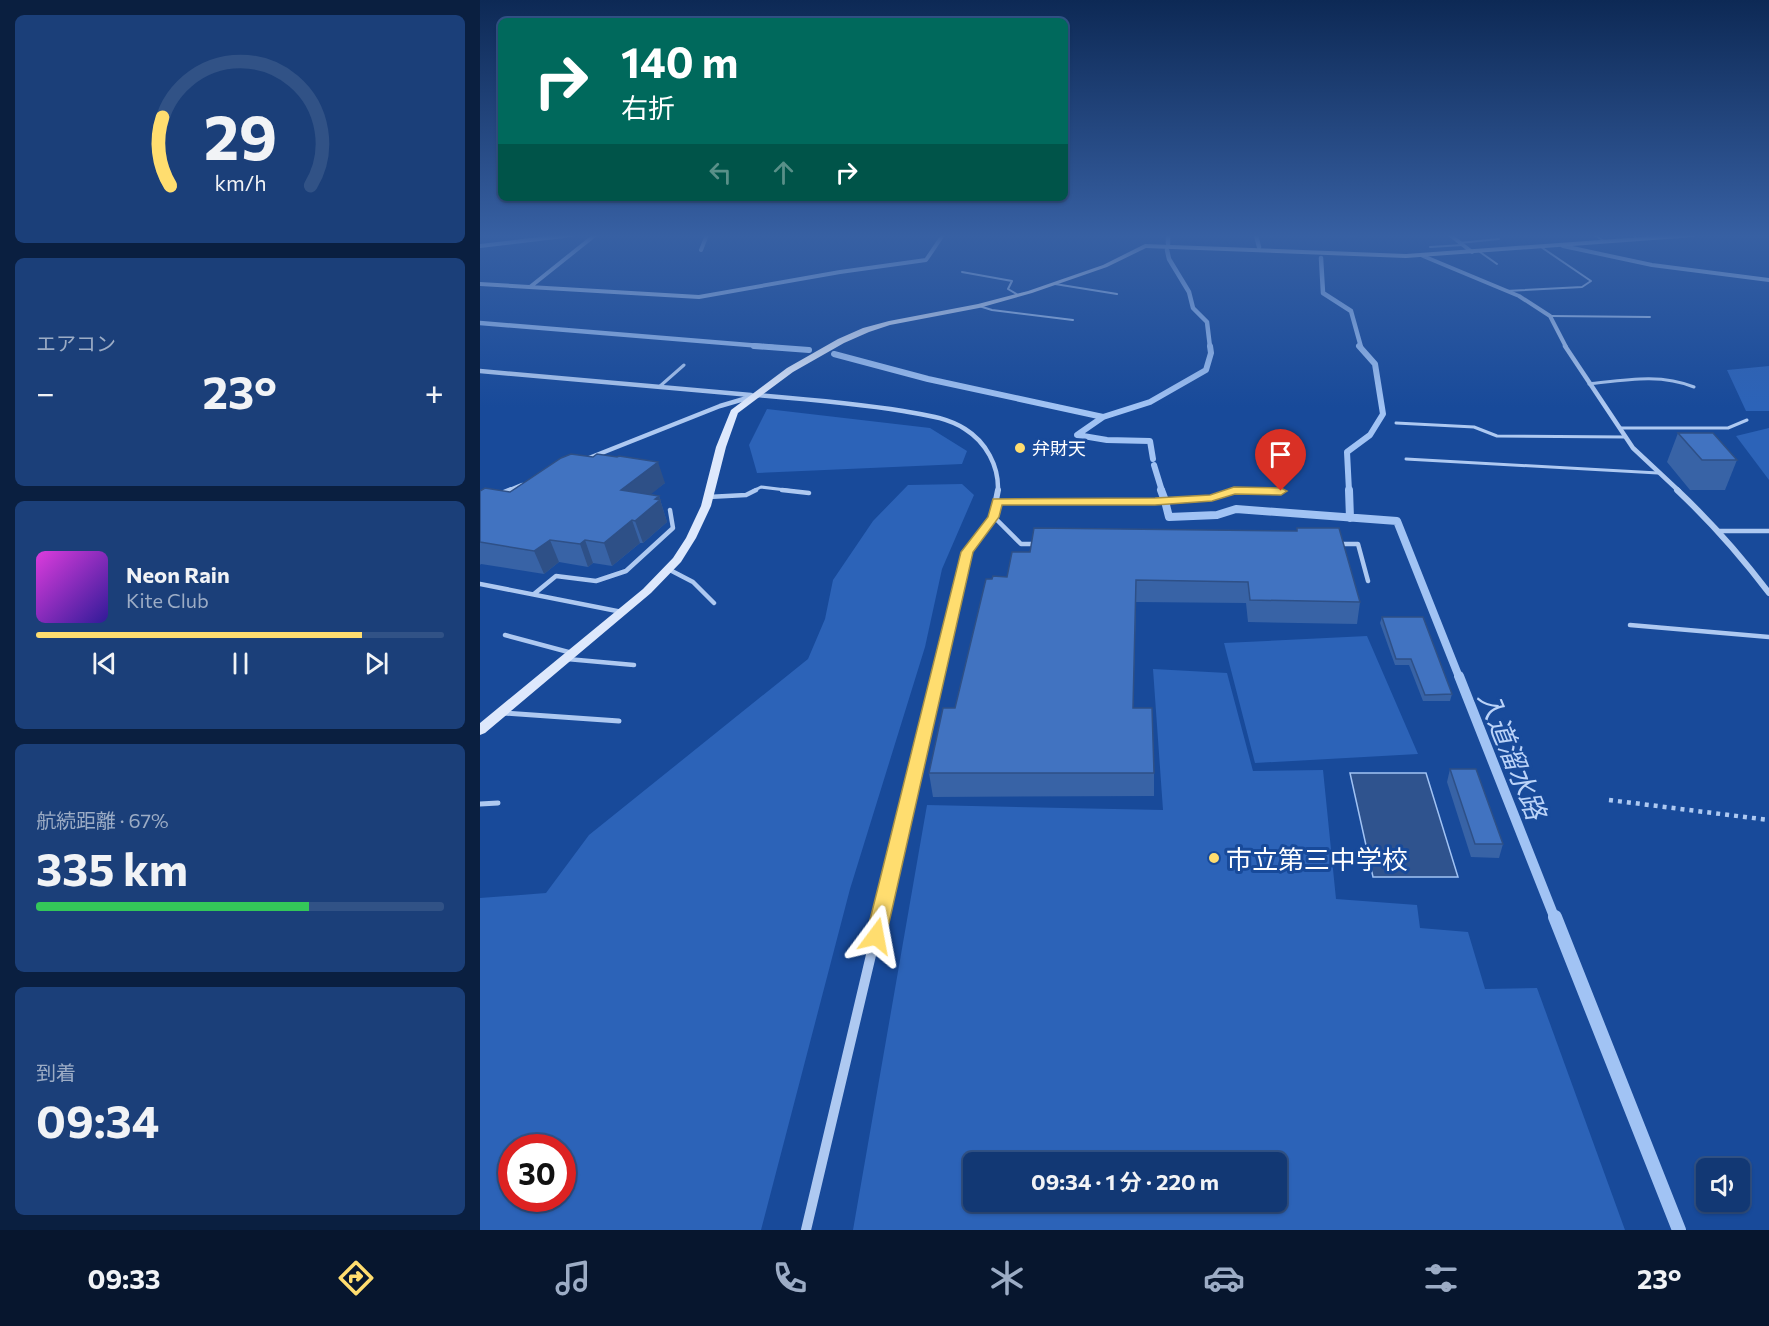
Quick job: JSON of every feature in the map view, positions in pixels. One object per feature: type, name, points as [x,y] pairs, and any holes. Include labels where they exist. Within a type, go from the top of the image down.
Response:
[{"type":"street","points":[[621,292],[699,297],[725,292]]},
{"type":"street","points":[[480,730],[647,591],[677,560],[691,538],[708,496],[731,418],[734,412],[755,395],[790,370],[842,340],[866,330],[910,318],[979,306],[1027,292]]},
{"type":"street","points":[[1509,292],[1530,302],[1550,316],[1572,358],[1626,437],[1658,473],[1718,531],[1769,593]]},
{"type":"street","points":[[480,370],[858,403],[956,423],[982,443],[993,458],[999,476],[997,502],[993,517],[967,552],[806,1230]]},
{"type":"street","points":[[582,460],[720,406],[755,395]]},
{"type":"street","points":[[490,499],[530,482]]},
{"type":"lane","points":[[1014,292],[1018,295]]},
{"type":"lane","points":[[1107,292],[1117,294]]},
{"type":"lane","points":[[979,306],[992,310],[1073,320]]},
{"type":"lane","points":[[1550,316],[1650,317]]},
{"type":"lane","points":[[658,387],[684,365]]},
{"type":"lane","points":[[1589,384],[1667,378],[1681,380],[1694,387]]},
{"type":"lane","points":[[1620,428],[1728,428],[1747,420]]},
{"type":"lane","points":[[1396,423],[1474,428],[1497,436],[1626,437]]},
{"type":"lane","points":[[1406,459],[1658,473]]},
{"type":"lane","points":[[708,496],[746,495],[761,487],[809,493]]},
{"type":"lane","points":[[997,502],[1155,501],[1212,498],[1234,490],[1281,491]]},
{"type":"lane","points":[[534,594],[556,576],[596,581],[626,571],[673,528],[670,510]]},
{"type":"lane","points":[[993,517],[1021,544],[1044,544]]},
{"type":"lane","points":[[1718,531],[1769,531]]},
{"type":"lane","points":[[1335,544],[1358,544],[1368,581]]},
{"type":"lane","points":[[668,569],[693,582],[714,603]]},
{"type":"lane","points":[[1760,581],[1769,583]]},
{"type":"lane","points":[[480,584],[622,612]]},
{"type":"lane","points":[[1630,625],[1769,637]]},
{"type":"lane","points":[[505,635],[568,656],[634,665]]},
{"type":"lane","points":[[500,713],[619,721]]},
{"type":"lane","points":[[480,804],[498,803]]},
{"type":"path","points":[[1609,800],[1769,820]]},
{"type":"shaded area","points":[[1769,366],[1769,411],[1746,411],[1727,370]]},
{"type":"shaded area","points":[[767,409],[930,428],[967,451],[962,464],[757,473],[749,445]]},
{"type":"shaded area","points":[[1769,428],[1769,480],[1736,436]]},
{"type":"shaded area","points":[[962,484],[974,495],[942,569],[925,647],[850,889],[761,1230],[480,1230],[480,898],[546,893],[589,835],[808,659],[825,619],[833,580],[873,521],[908,485]]},
{"type":"shaded area","points":[[1367,636],[1418,754],[1255,763],[1224,643]]},
{"type":"shaded area","points":[[1153,669],[1227,673],[1253,771],[1323,770],[1336,899],[1417,905],[1420,928],[1468,932],[1485,989],[1537,988],[1625,1230],[853,1230],[927,805],[1163,810]]},
{"type":"shaded area","points":[[1350,773],[1426,773],[1458,877],[1373,877]]},
{"type":"building","points":[[1678,433],[1713,433],[1737,460],[1702,460]]},
{"type":"building","points":[[571,454],[593,457],[597,454],[619,456],[658,462],[621,490],[659,496],[655,499],[660,500],[604,543],[585,540],[580,544],[550,540],[534,551],[480,542],[480,491],[485,488],[510,492],[561,458]]},
{"type":"building","points":[[1034,528],[1297,531],[1297,528],[1339,528],[1360,602],[1250,600],[1248,582],[1136,580],[1133,708],[1152,708],[1154,773],[929,773],[943,708],[955,708],[986,579],[992,579],[993,576],[1007,577],[1012,552],[1030,552]]},
{"type":"building","points":[[1382,617],[1423,617],[1452,694],[1425,695],[1411,659],[1396,659]]},
{"type":"building","points":[[1450,769],[1476,769],[1503,844],[1475,844]]},
{"type":"waterway","name":"入道溜水路","points":[[1189,292],[1193,308],[1207,322],[1210,347]]},
{"type":"waterway","points":[[1323,292],[1351,311],[1361,347]]},
{"type":"waterway","points":[[480,323],[773,347]]},
{"type":"waterway","points":[[754,346],[809,350]]},
{"type":"waterway","name":"入道溜水路","points":[[1103,417],[1150,402],[1206,370],[1211,353],[1210,346]]},
{"type":"waterway","points":[[1349,491],[1347,452],[1370,435],[1383,414],[1375,364],[1359,346]]},
{"type":"waterway","points":[[834,354],[928,379],[1103,417]]},
{"type":"waterway","name":"入道溜水路","points":[[1103,417],[1077,435],[1107,440],[1150,441],[1153,459]]},
{"type":"waterway","name":"入道溜水路","points":[[1154,465],[1162,491]]},
{"type":"waterway","name":"入道溜水路","points":[[1161,490],[1164,498]]},
{"type":"waterway","points":[[1349,490],[1350,517]]},
{"type":"waterway","name":"入道溜水路","points":[[1166,505],[1169,517],[1217,515],[1236,509],[1350,517]]},
{"type":"waterway","name":"入道溜水路","points":[[1350,517],[1397,521],[1459,677]]},
{"type":"waterway","name":"入道溜水路","points":[[1459,676],[1555,919]]},
{"type":"waterway","name":"入道溜水路","points":[[1555,917],[1679,1230]]},
{"type":"place","name":"弁財天","points":[[1020,448]]},
{"type":"place","name":"市立第三中学校","points":[[1214,858]]},
{"type":"route","points":[[876,936],[967,552],[993,517],[997,502],[1155,501],[1212,498],[1234,490],[1281,491]]}]
